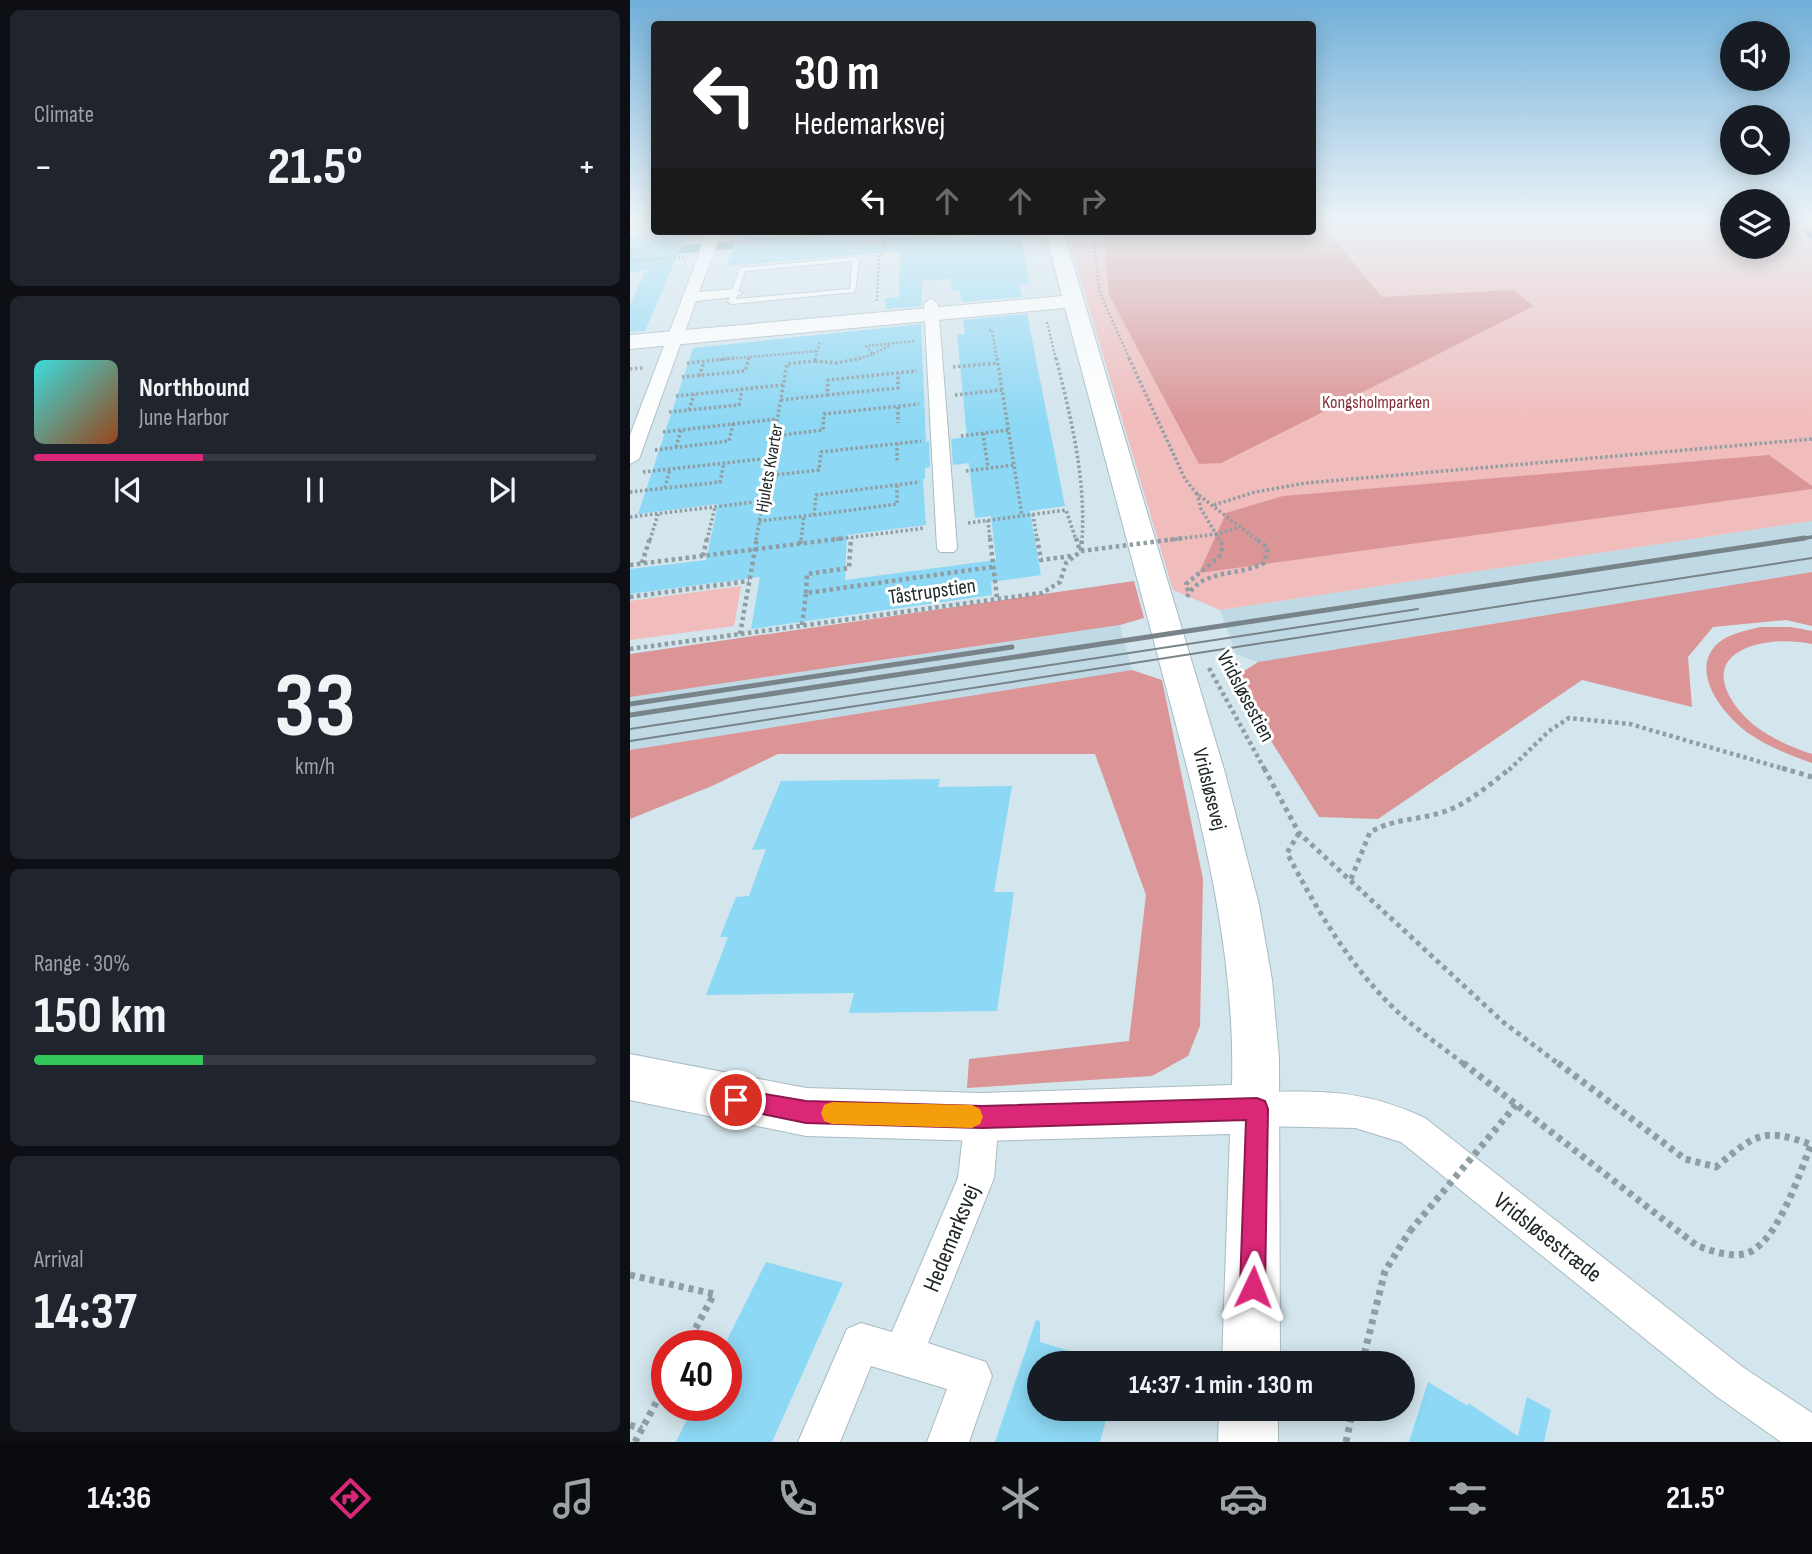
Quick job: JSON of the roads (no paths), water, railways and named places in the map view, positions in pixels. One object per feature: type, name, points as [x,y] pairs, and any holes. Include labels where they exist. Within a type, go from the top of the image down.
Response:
[{"type":"street","points":[[631,456],[695,286]]},
{"type":"street","name":"Vridsløsevej","points":[[1061,286],[1063,302],[1206,773],[1238,905],[1250,980],[1256,1058],[1251,1351]]},
{"type":"street","points":[[691,297],[734,293]]},
{"type":"street","points":[[630,342],[678,331],[932,307],[1063,302]]},
{"type":"street","points":[[932,307],[947,548]]},
{"type":"street","points":[[630,328],[678,331]]},
{"type":"street","points":[[630,1077],[806,1112],[982,1117],[1257,1109]]},
{"type":"street","name":"Vridsløsestræde","points":[[1257,1109],[1356,1109],[1387,1116],[1413,1130],[1730,1382],[1812,1438]]},
{"type":"street","name":"Hedemarksvej","points":[[903,1355],[976,1178],[982,1117]]},
{"type":"street","points":[[818,1442],[861,1343],[972,1376],[948,1442]]},
{"type":"street","points":[[1248,1442],[1249,1421]]},
{"type":"lane","points":[[736,286],[732,302],[853,291],[853,286]]},
{"type":"tram line","points":[[630,741],[1812,558]]},
{"type":"tram line","points":[[630,729],[1418,609]]},
{"type":"railway","points":[[1794,540],[1812,537]]},
{"type":"railway","points":[[630,715],[1805,538]]},
{"type":"railway","points":[[630,704],[1012,647]]},
{"type":"park label","name":"Kongsholmparken","points":[[1376,402]]}]
